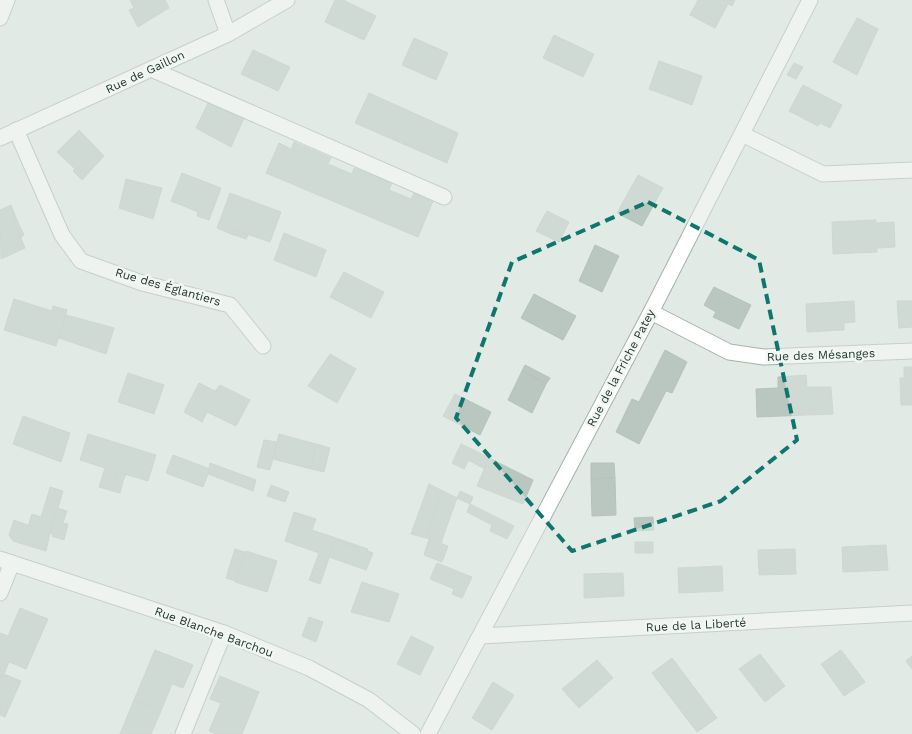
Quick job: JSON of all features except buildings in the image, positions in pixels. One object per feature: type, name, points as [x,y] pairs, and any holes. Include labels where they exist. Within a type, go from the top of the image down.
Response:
[{"type":"street","points":[[0,18],[7,0]]},
{"type":"street","points":[[216,0],[228,34]]},
{"type":"street","name":"Rue de Gaillon","points":[[0,138],[228,34],[287,0]]},
{"type":"street","name":"Rue de la Friche Patey","points":[[428,734],[651,312],[810,0]]},
{"type":"street","points":[[151,69],[444,197]]},
{"type":"street","name":"Rue des Églantiers","points":[[16,130],[62,235],[82,260],[142,283],[230,305],[263,346]]},
{"type":"street","points":[[742,134],[823,174],[912,170]]},
{"type":"street","name":"Rue des Mésanges","points":[[651,312],[729,352],[764,357],[912,351]]},
{"type":"street","points":[[0,593],[6,561]]},
{"type":"street","name":"Rue Blanche Barchou","points":[[6,561],[224,633],[309,668],[369,700],[413,734]]},
{"type":"street","name":"Rue de la Liberté","points":[[481,636],[912,613]]},
{"type":"street","points":[[183,734],[224,633]]},
{"type":"highlighted area","points":[[648,202],[759,260],[797,440],[721,501],[572,551],[456,418],[512,262]]}]
